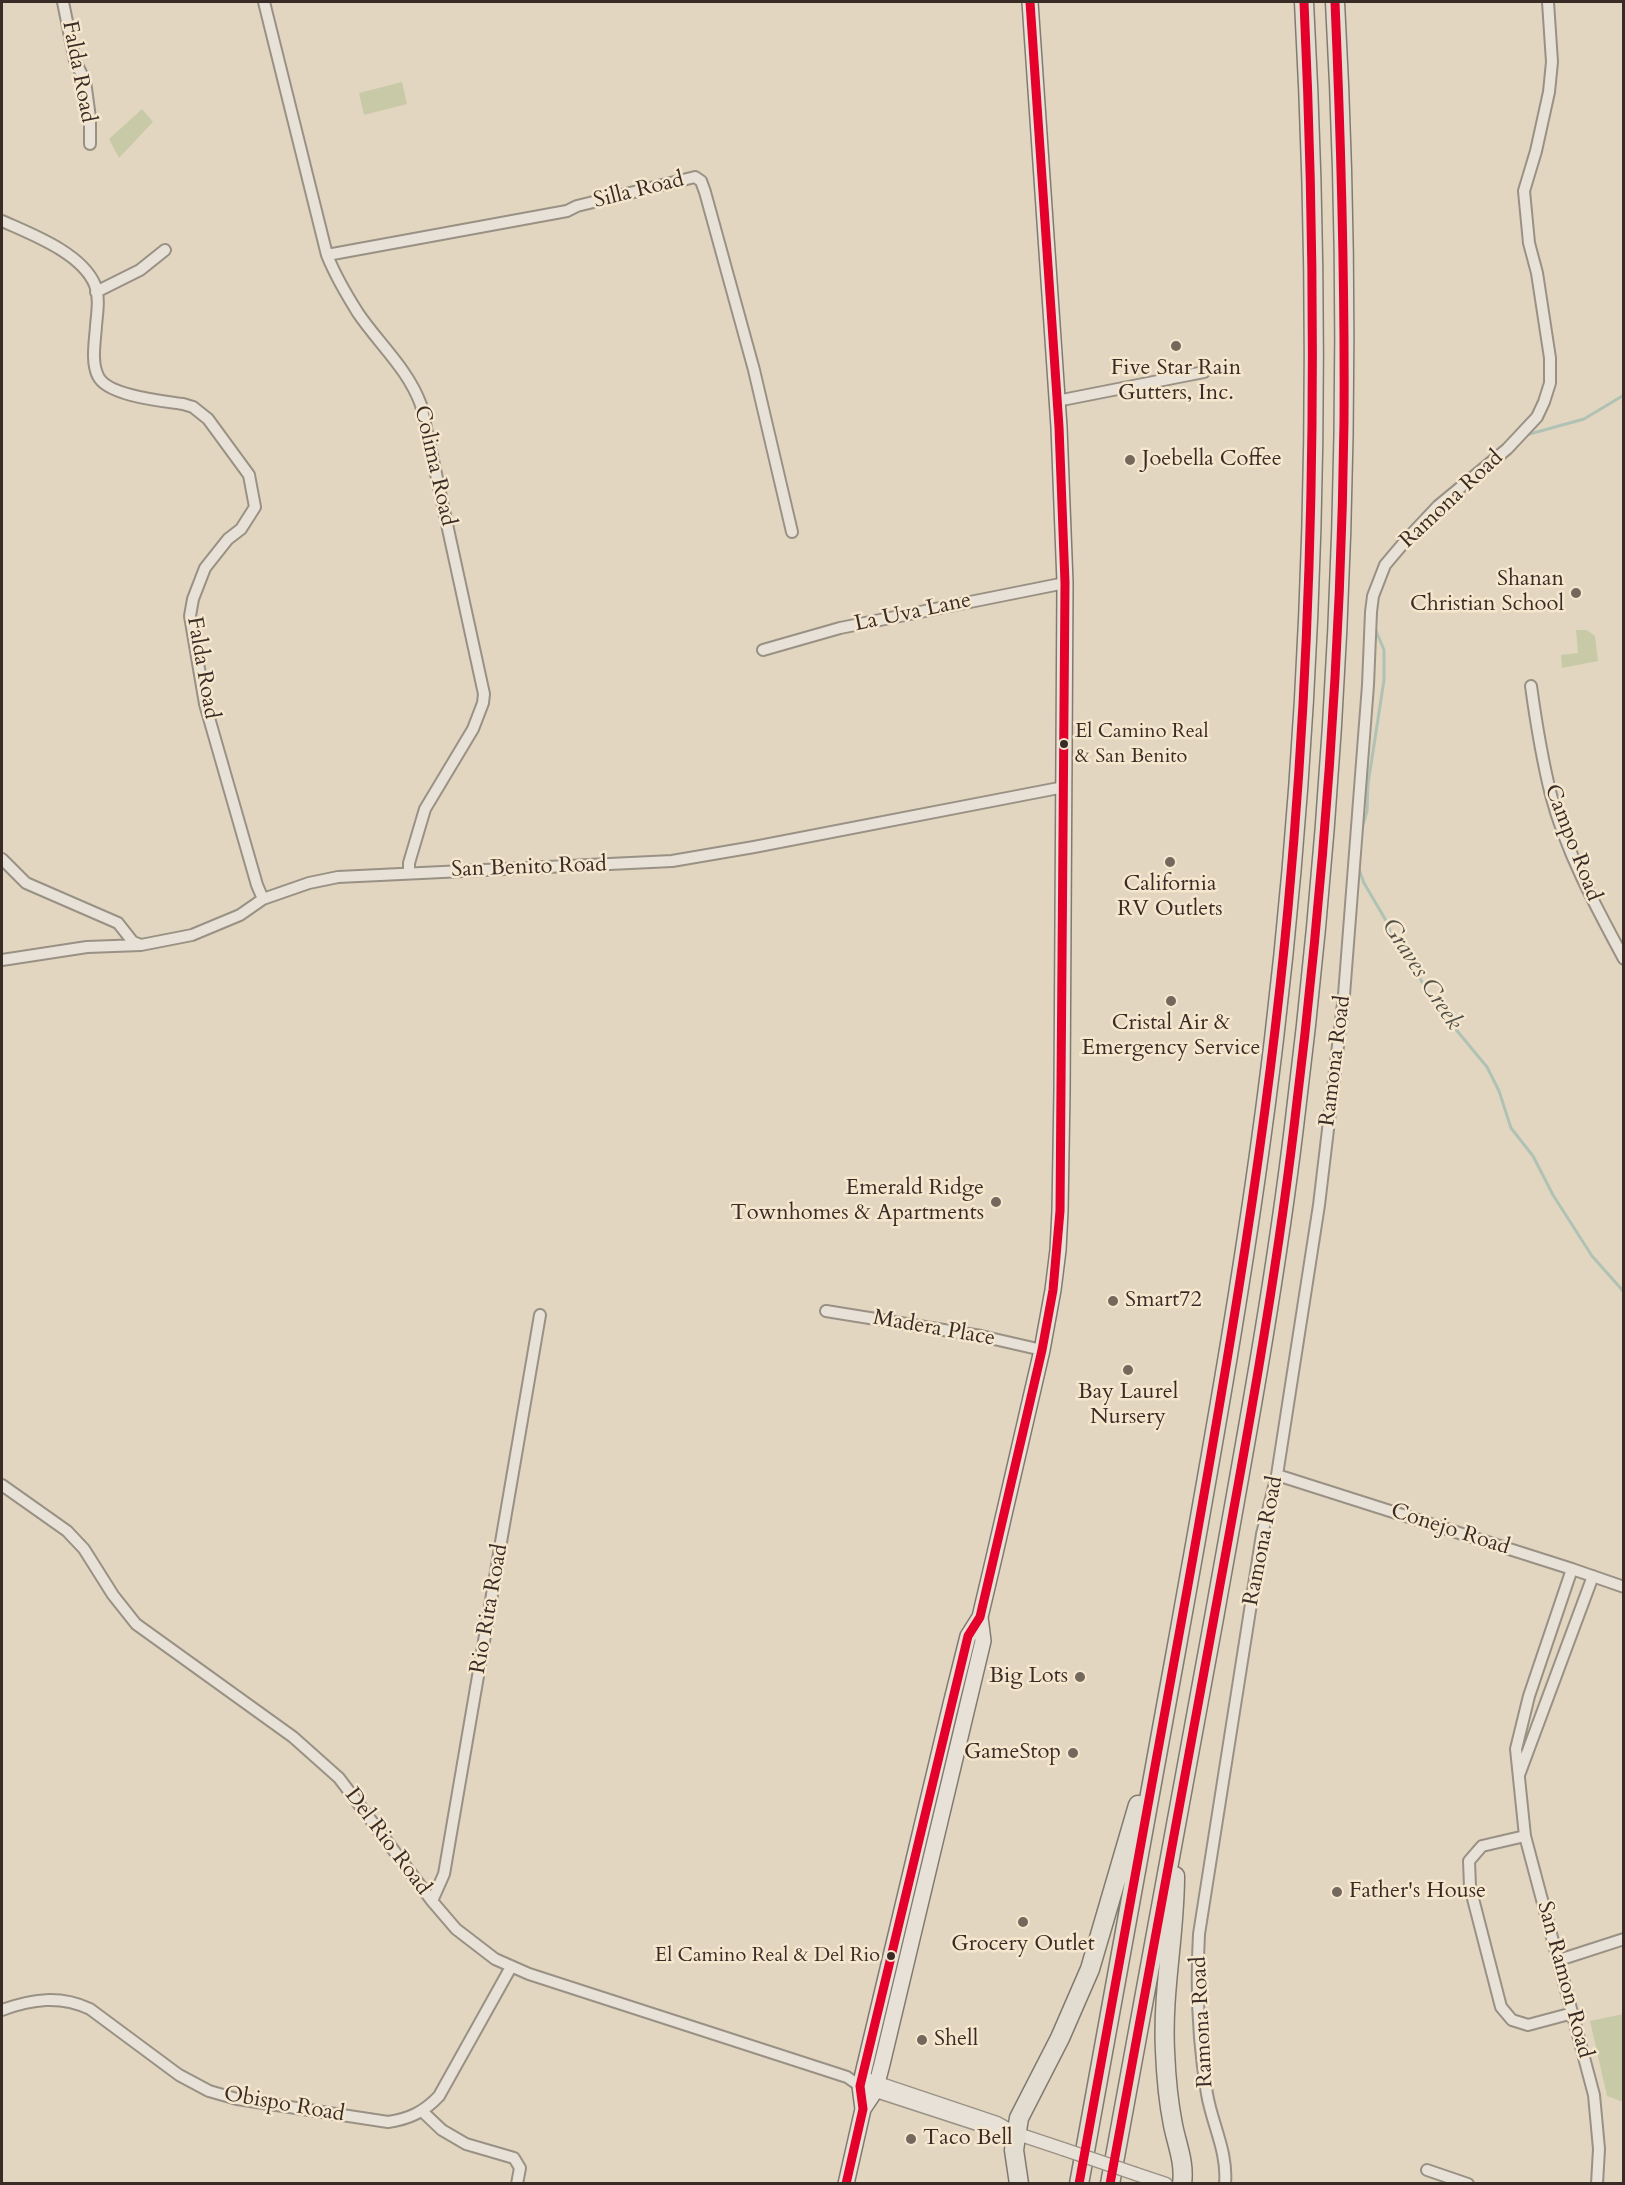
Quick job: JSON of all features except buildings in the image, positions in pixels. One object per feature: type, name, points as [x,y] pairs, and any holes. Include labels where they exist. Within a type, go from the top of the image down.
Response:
[{"type":"highway","points":[[1079,2184],[1239,1293],[1275,1035],[1296,804],[1308,619],[1314,343],[1310,100],[1304,2]]},
{"type":"highway","points":[[1110,2184],[1243,1455],[1280,1231],[1305,1040],[1328,795],[1339,617],[1345,325],[1341,100],[1335,2]]},
{"type":"highway","points":[[1019,2184],[1014,2150],[1015,2133],[1026,2102],[1060,2038],[1090,1969],[1162,1725]]},
{"type":"highway","points":[[1175,1831],[1175,1905],[1166,1977],[1165,2049],[1169,2101],[1182,2161],[1182,2184]]},
{"type":"main road","points":[[846,2184],[863,2109],[864,2083],[962,1659],[968,1636],[980,1617],[1042,1350],[1053,1290],[1060,1211],[1064,526],[1030,2]]},
{"type":"street","name":"Falda Road","points":[[63,2],[75,62],[85,81],[90,118],[90,144]]},
{"type":"street","name":"Colima Road","points":[[264,2],[327,255],[334,272],[359,313],[410,380],[421,405],[484,694],[473,729],[425,809],[409,863],[409,873]]},
{"type":"street","name":"Ramona Road","points":[[1225,2184],[1224,2162],[1207,2096],[1201,2052],[1197,1981],[1200,1934],[1262,1534],[1277,1475],[1319,1205],[1344,995],[1373,596],[1385,565],[1407,539],[1438,506],[1507,449],[1537,417],[1550,383],[1550,358],[1537,273],[1529,243],[1524,191],[1536,151],[1549,92],[1552,62],[1548,2]]},
{"type":"street","name":"Silla Road","points":[[327,255],[567,211],[578,206],[695,177],[701,181],[705,192],[754,370],[792,532]]},
{"type":"street","name":"Falda Road","points":[[2,221],[66,253],[85,269],[94,284],[98,302],[94,363],[99,378],[114,390],[193,408],[208,419],[249,475],[255,507],[240,529],[228,539],[205,568],[192,599],[190,616],[205,704],[263,899]]},
{"type":"street","points":[[96,292],[140,270],[165,250]]},
{"type":"street","points":[[1056,401],[1204,372]]},
{"type":"street","name":"La Uva Lane","points":[[763,650],[840,628],[1065,583]]},
{"type":"street","name":"Campo Road","points":[[1531,686],[1551,796],[1572,853],[1623,959]]},
{"type":"street","name":"San Benito Road","points":[[2,960],[87,947],[141,945],[192,935],[240,915],[263,899],[309,883],[338,877],[672,861],[754,848],[1064,787]]},
{"type":"street","points":[[2,859],[26,883],[118,923],[133,942],[141,945]]},
{"type":"street","name":"Madera Place","points":[[826,1311],[981,1336],[1042,1350]]},
{"type":"street","name":"Rio Rita Road","points":[[432,1901],[444,1874],[540,1315]]},
{"type":"street","name":"Conejo Road","points":[[1277,1475],[1623,1587]]},
{"type":"street","name":"Del Rio Road","points":[[2,1485],[67,1531],[93,1561],[113,1595],[136,1624],[293,1737],[339,1778],[444,1917],[466,1938],[495,1959],[548,1981],[864,2083],[997,2123],[1015,2133],[1166,2184]]},
{"type":"street","name":"San Ramon Road","points":[[1572,1569],[1529,1696],[1516,1749],[1526,1836],[1594,2095],[1599,2149],[1597,2184]]},
{"type":"street","points":[[1518,1778],[1593,1576]]},
{"type":"street","points":[[1526,1836],[1482,1846],[1469,1861],[1470,1887],[1501,2007],[1512,2020],[1528,2025],[1574,2013]]},
{"type":"street","points":[[1559,1960],[1623,1940]]},
{"type":"street","name":"Obispo Road","points":[[2,2010],[18,2004],[49,1998],[77,2003],[90,2009],[189,2081],[220,2095],[376,2121],[401,2120],[422,2111],[439,2096],[511,1967]]},
{"type":"street","points":[[422,2111],[442,2130],[466,2144],[514,2158],[520,2168],[517,2184]]},
{"type":"street","points":[[1427,2170],[1468,2184]]},
{"type":"green space","points":[[402,82],[407,104],[364,115],[359,93]]},
{"type":"green space","points":[[142,109],[153,122],[119,158],[109,139]]},
{"type":"green space","points":[[1576,630],[1587,630],[1595,636],[1598,661],[1562,668],[1561,655],[1578,653]]},
{"type":"green space","points":[[1624,2014],[1623,2102],[1607,2096],[1590,2021]]},
{"type":"waterway","name":"Graves Creek","points":[[1526,435],[1584,419],[1624,395]]},
{"type":"waterway","name":"Graves Creek","points":[[1362,828],[1367,811],[1368,784],[1384,680],[1384,650],[1374,626]]},
{"type":"waterway","name":"Graves Creek","points":[[1358,867],[1390,932],[1409,959],[1434,1003],[1487,1067],[1499,1091],[1511,1128],[1533,1156],[1553,1195],[1592,1256],[1624,1292]]},
{"type":"transit line","points":[[846,2184],[863,2109],[860,2086],[968,1636],[980,1617],[1042,1350],[1053,1290],[1060,1211],[1065,583],[1059,427],[1030,2]]},
{"type":"transit line","points":[[1079,2184],[1218,1417],[1258,1163],[1288,908],[1304,682],[1312,455],[1311,228],[1304,2]]},
{"type":"transit line","points":[[1110,2184],[1265,1332],[1285,1196],[1314,951],[1335,687],[1344,422],[1341,160],[1335,2]]},
{"type":"place","name":"Five Star Rain Gutters, Inc.","points":[[1176,346]]},
{"type":"place","name":"Joebella Coffee","points":[[1130,460]]},
{"type":"place","name":"Shanan Christian School","points":[[1576,593]]},
{"type":"place","name":"El Camino Real & San Benito","points":[[1064,744]]},
{"type":"place","name":"California RV Outlets","points":[[1170,862]]},
{"type":"place","name":"Cristal Air & Emergency Service","points":[[1171,1001]]},
{"type":"place","name":"Emerald Ridge Townhomes & Apartments","points":[[996,1202]]},
{"type":"place","name":"Smart72","points":[[1113,1301]]},
{"type":"place","name":"Bay Laurel Nursery","points":[[1128,1370]]},
{"type":"place","name":"Big Lots","points":[[1080,1677]]},
{"type":"place","name":"GameStop","points":[[1073,1753]]},
{"type":"place","name":"Father's House","points":[[1337,1892]]},
{"type":"place","name":"Grocery Outlet","points":[[1023,1922]]},
{"type":"place","name":"El Camino Real & Del Rio","points":[[891,1956]]},
{"type":"place","name":"Shell","points":[[922,2040]]},
{"type":"place","name":"Taco Bell","points":[[911,2139]]}]
